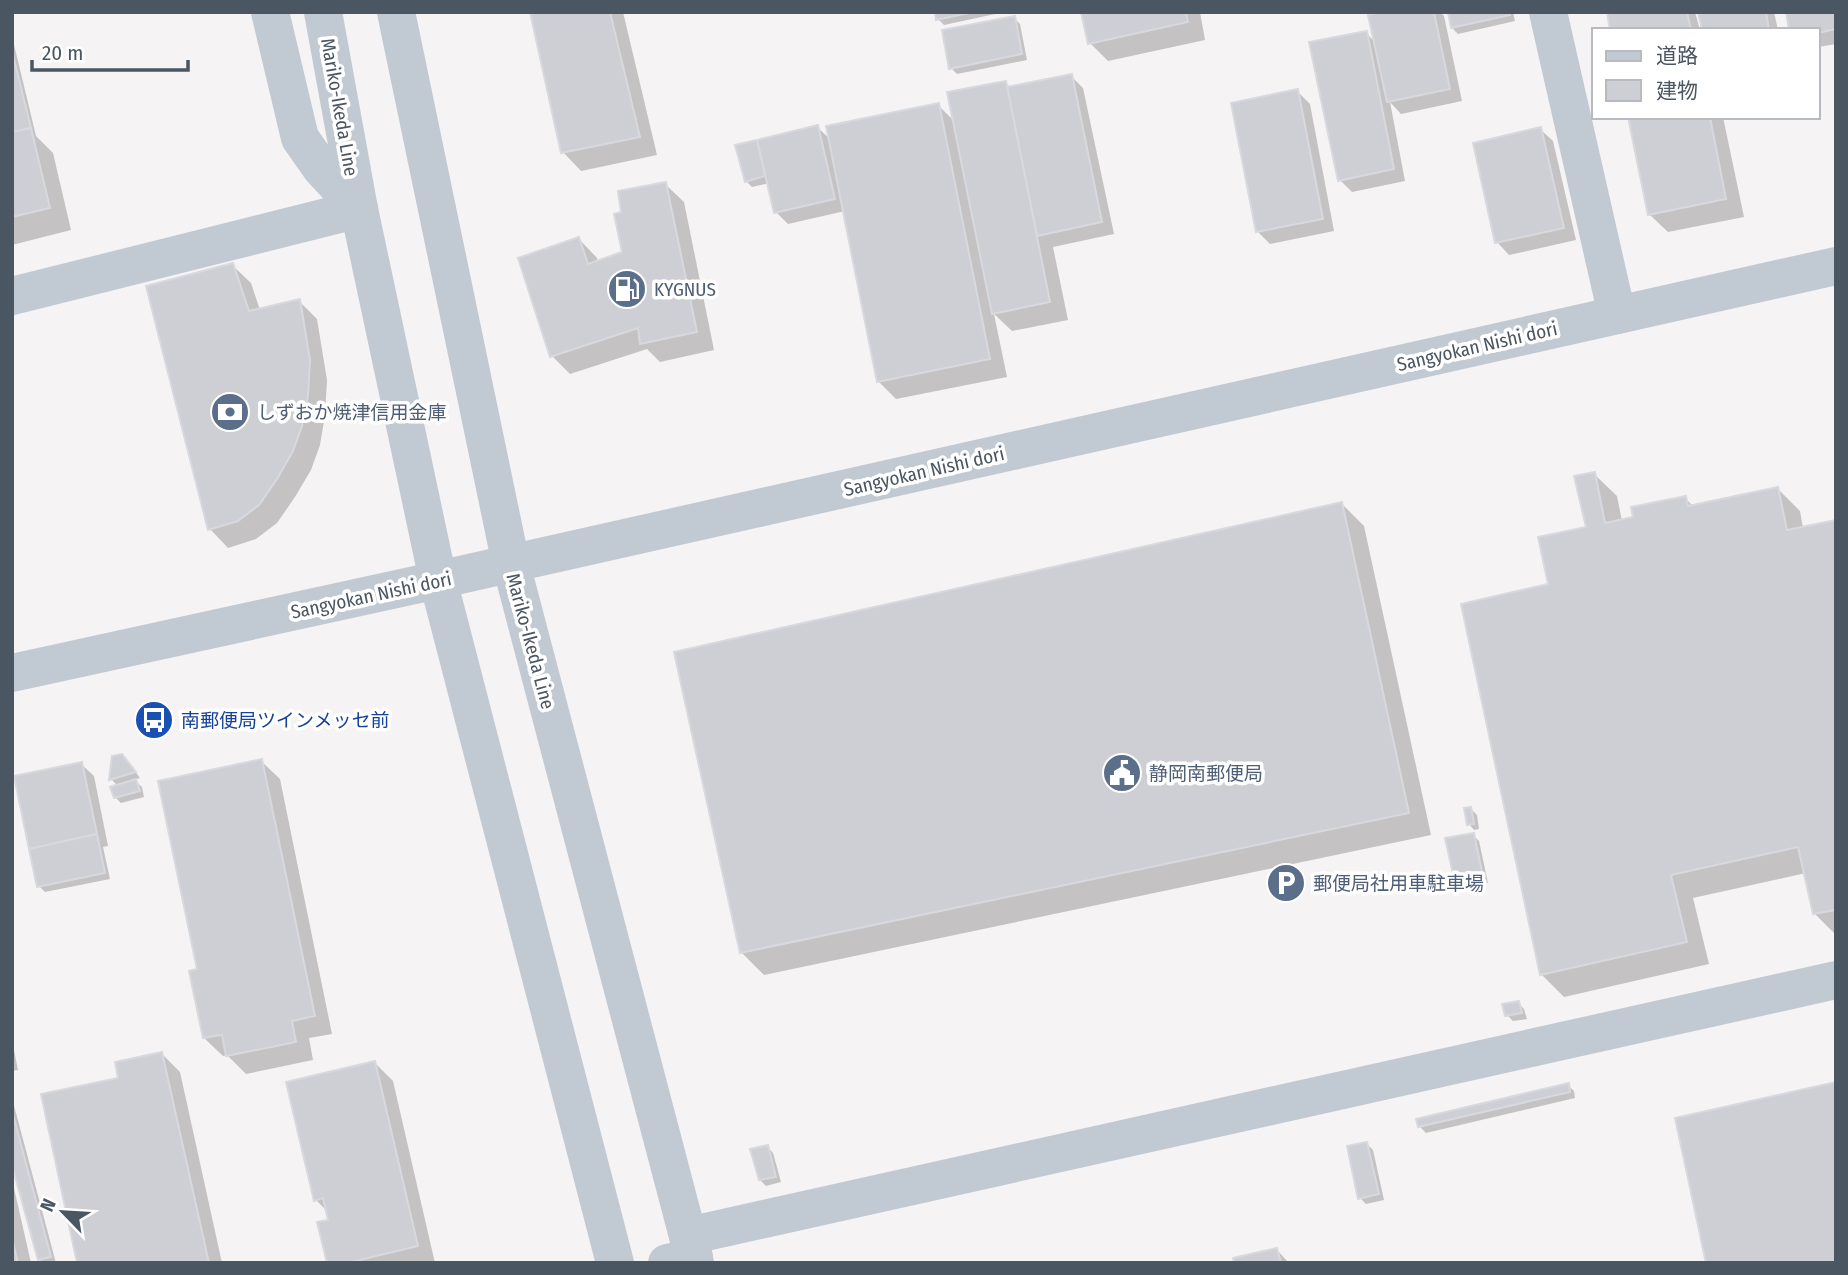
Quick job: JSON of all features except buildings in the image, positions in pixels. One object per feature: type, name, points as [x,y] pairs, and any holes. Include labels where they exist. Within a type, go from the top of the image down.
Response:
[{"type":"street","points":[[12,296],[359,209],[321,168],[300,138],[270,12]]},
{"type":"street","name":"Mariko-Ikeda Line","points":[[323,12],[359,209],[438,580],[615,1263]]},
{"type":"street","name":"Mariko-Ikeda Line","points":[[396,12],[511,564],[686,1254]]},
{"type":"street","points":[[1548,12],[1617,315]]},
{"type":"street","name":"Sangyokan Nishi dori","points":[[12,673],[511,564],[1836,266]]},
{"type":"street","points":[[686,1254],[1836,980]]},
{"type":"place","name":"KYGNUS","points":[[627,289]]},
{"type":"place","name":"しずおか焼津信用金庫","points":[[230,412]]},
{"type":"place","name":"南郵便局ツインメッセ前","points":[[154,720]]},
{"type":"place","name":"静岡南郵便局","points":[[1122,773]]},
{"type":"place","name":"郵便局社用車駐車場","points":[[1286,883]]}]
